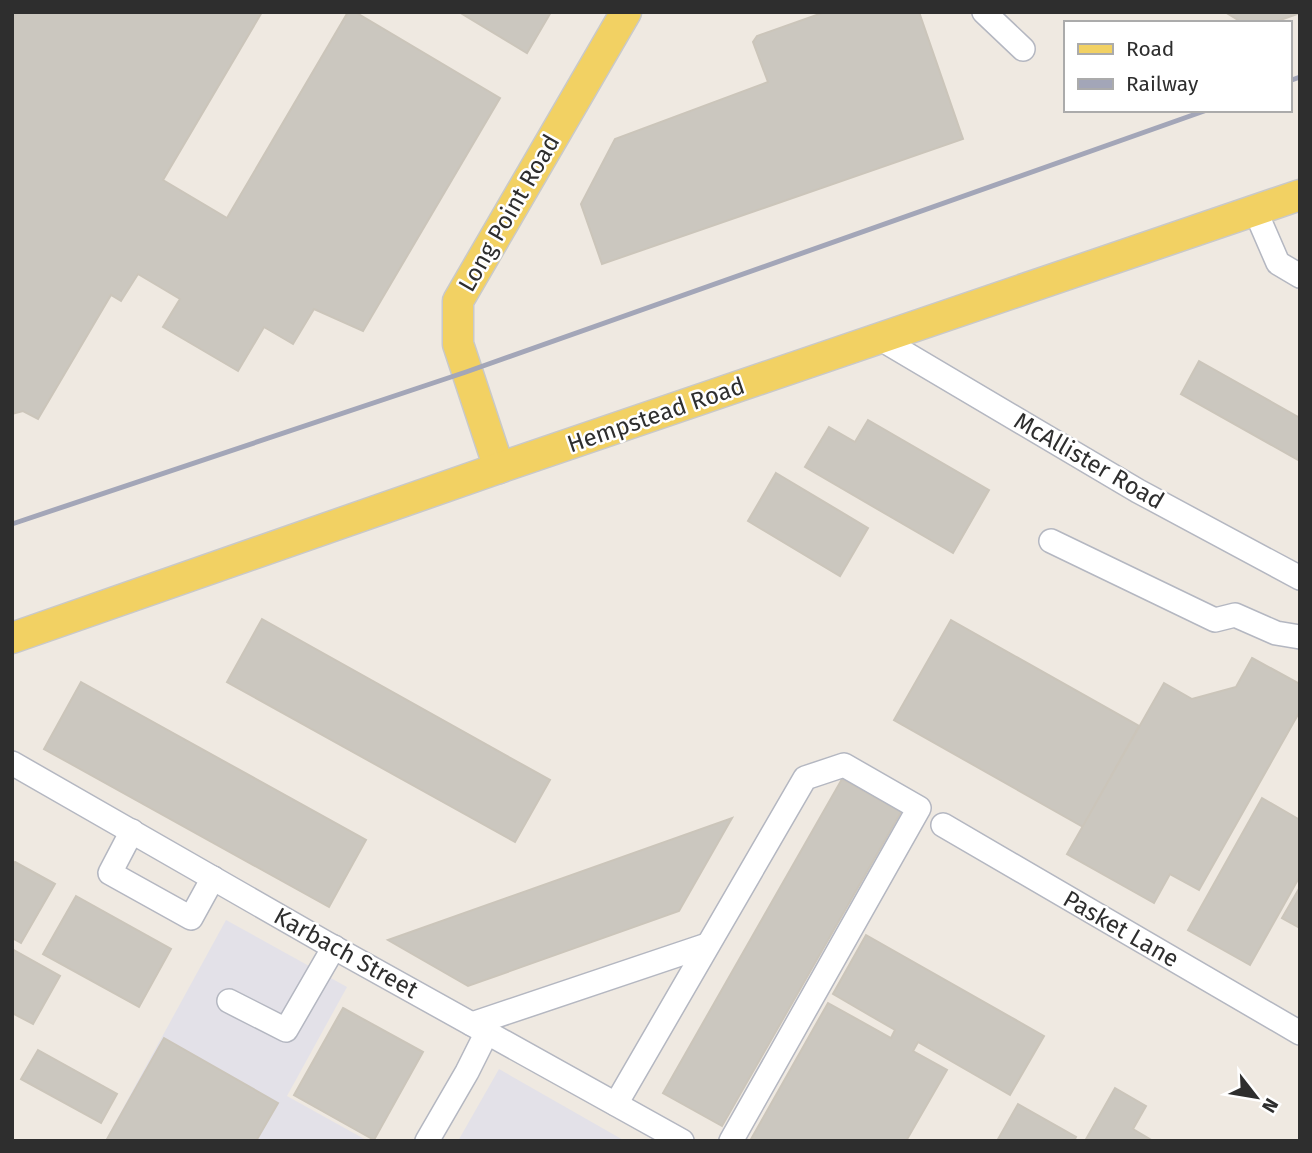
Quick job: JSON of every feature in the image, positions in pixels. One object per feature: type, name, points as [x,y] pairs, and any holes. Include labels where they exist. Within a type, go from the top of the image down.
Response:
[{"type":"main road","name":"Long Point Road","points":[[499,468],[457,344],[458,301],[626,12]]},
{"type":"main road","name":"Hempstead Road","points":[[12,638],[499,468],[1300,195]]},
{"type":"street","points":[[984,12],[1023,49]]},
{"type":"street","points":[[1255,210],[1279,263],[1298,273]]},
{"type":"street","name":"McAllister Road","points":[[881,338],[1138,491],[1300,578]]},
{"type":"street","points":[[1051,541],[1214,620],[1235,615],[1276,633],[1300,637]]},
{"type":"street","name":"Karbach Street","points":[[12,763],[681,1141]]},
{"type":"street","points":[[616,1104],[805,778],[844,765],[919,808],[732,1141]]},
{"type":"street","name":"Pasket Lane","points":[[943,825],[1300,1033]]},
{"type":"street","points":[[132,831],[110,873],[191,918],[214,878]]},
{"type":"street","points":[[427,1141],[467,1072],[480,1028],[707,945]]},
{"type":"street","points":[[229,1001],[286,1030],[334,947]]},
{"type":"shaded area","points":[[226,920],[347,987],[287,1096],[368,1141],[105,1141]]},
{"type":"shaded area","points":[[499,1069],[625,1141],[458,1141]]},
{"type":"building","points":[[12,12],[262,12],[163,180],[227,218],[348,12],[355,12],[500,98],[363,331],[314,309],[293,344],[264,327],[238,371],[163,327],[180,299],[138,274],[121,301],[111,295],[38,419],[23,411],[12,414]]},
{"type":"building","points":[[459,12],[551,12],[527,53]]},
{"type":"building","points":[[825,12],[919,12],[963,139],[602,264],[581,204],[615,139],[768,82],[753,42],[757,36]]},
{"type":"building","points":[[1225,12],[1300,12],[1278,21],[1240,21]]},
{"type":"building","points":[[1199,361],[1300,418],[1300,461],[1181,394]]},
{"type":"building","points":[[868,420],[989,490],[953,553],[805,467],[829,427],[855,442]]},
{"type":"building","points":[[776,473],[868,528],[840,576],[748,521]]},
{"type":"building","points":[[262,619],[550,780],[515,842],[227,682]]},
{"type":"building","points":[[951,620],[1139,726],[1083,827],[894,720]]},
{"type":"building","points":[[1252,658],[1300,684],[1300,711],[1199,890],[1170,874],[1154,903],[1067,854],[1164,683],[1192,699],[1236,687]]},
{"type":"building","points":[[81,682],[366,840],[329,907],[44,749]]},
{"type":"building","points":[[842,779],[901,812],[722,1126],[663,1093]]},
{"type":"building","points":[[1262,798],[1300,820],[1300,876],[1250,965],[1188,930]]},
{"type":"building","points":[[732,818],[679,911],[468,986],[388,940]]},
{"type":"building","points":[[15,862],[55,884],[21,943],[12,938],[12,867]]},
{"type":"building","points":[[1300,887],[1300,928],[1282,918]]},
{"type":"building","points":[[76,896],[171,949],[139,1007],[43,954]]},
{"type":"building","points":[[866,935],[1044,1036],[1010,1095],[918,1042],[913,1051],[947,1070],[906,1141],[750,1141],[828,1003],[891,1038],[895,1030],[833,994]]},
{"type":"building","points":[[12,949],[60,976],[33,1024],[12,1013]]},
{"type":"building","points":[[343,1008],[423,1052],[374,1140],[294,1095]]},
{"type":"building","points":[[164,1038],[278,1103],[256,1141],[106,1141]]},
{"type":"building","points":[[38,1050],[117,1094],[101,1123],[21,1079]]},
{"type":"building","points":[[1115,1088],[1146,1106],[1133,1129],[1153,1141],[1085,1141]]},
{"type":"building","points":[[1018,1104],[1076,1137],[1074,1141],[997,1141]]},
{"type":"railway","points":[[1291,80],[1300,77]]},
{"type":"railway","points":[[12,524],[466,372],[1201,112]]}]
